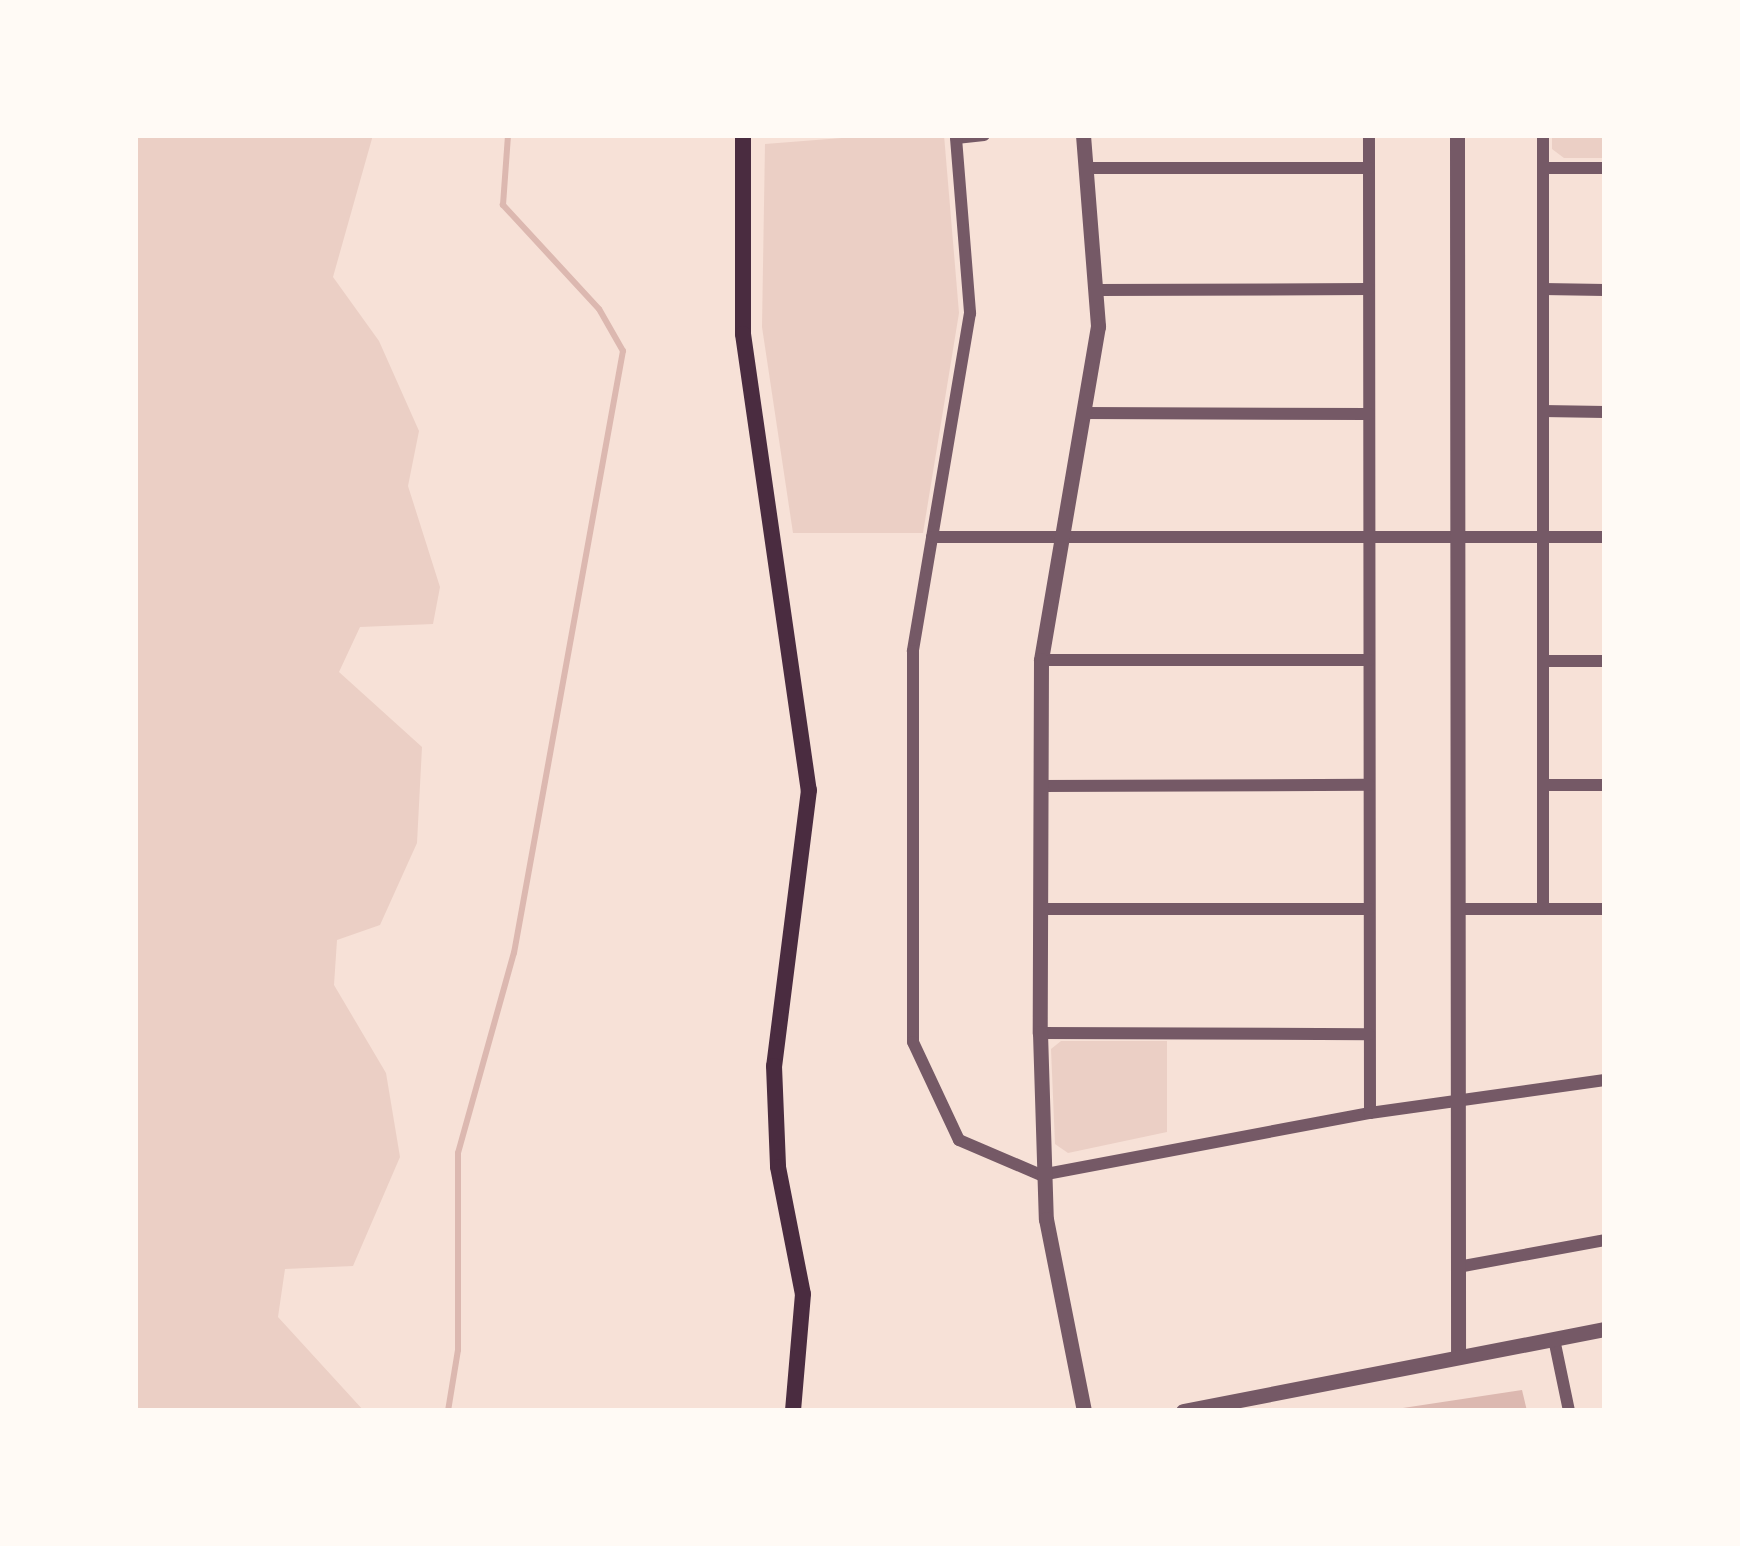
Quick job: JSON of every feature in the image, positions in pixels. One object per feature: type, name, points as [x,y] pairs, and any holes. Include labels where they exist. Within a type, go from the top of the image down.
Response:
[{"type":"main road","points":[[743,135],[743,334],[809,790],[774,1066],[778,1167],[803,1294],[793,1411]]},
{"type":"street","points":[[984,135],[956,138],[970,313],[913,651],[915,1056],[959,1140],[1041,1175],[1458,1096],[1605,1080]]},
{"type":"street","points":[[1083,135],[1096,290],[1083,412],[1041,660],[1040,1033],[1041,1175],[1084,1411]]},
{"type":"street","points":[[1369,135],[1370,1113]]},
{"type":"street","points":[[1456,135],[1458,1354]]},
{"type":"street","points":[[1543,135],[1543,909]]},
{"type":"street","points":[[1086,168],[1369,168]]},
{"type":"street","points":[[1543,168],[1605,168]]},
{"type":"street","points":[[1096,290],[1369,289]]},
{"type":"street","points":[[1543,290],[1605,290]]},
{"type":"street","points":[[1543,411],[1605,412]]},
{"type":"street","points":[[1083,412],[1369,414]]},
{"type":"street","points":[[932,536],[1605,537]]},
{"type":"street","points":[[1041,660],[1369,660]]},
{"type":"street","points":[[1543,661],[1605,662]]},
{"type":"street","points":[[1040,786],[1369,785]]},
{"type":"street","points":[[1543,785],[1605,785]]},
{"type":"street","points":[[1040,909],[1369,909]]},
{"type":"street","points":[[1457,909],[1605,909]]},
{"type":"street","points":[[1040,1033],[1370,1034]]},
{"type":"street","points":[[1458,1267],[1605,1240]]},
{"type":"street","points":[[1183,1411],[1605,1329]]},
{"type":"street","points":[[1554,1340],[1569,1411]]},
{"type":"shaded area","points":[[135,135],[373,135],[333,277],[379,341],[419,431],[408,486],[440,587],[433,624],[360,627],[339,672],[422,747],[417,843],[380,925],[337,940],[334,985],[386,1073],[400,1157],[353,1266],[285,1269],[278,1317],[364,1411],[135,1411]]},
{"type":"shaded area","points":[[944,135],[959,313],[923,533],[793,533],[762,327],[765,144]]},
{"type":"shaded area","points":[[1552,135],[1605,135],[1605,158],[1564,158],[1552,149]]},
{"type":"shaded area","points":[[1061,1041],[1167,1041],[1167,1132],[1068,1153],[1055,1144],[1051,1049]]},
{"type":"shaded area","points":[[1522,1390],[1527,1411],[1383,1411]]},
{"type":"waterway","points":[[448,1411],[458,1350],[458,1153],[514,953],[623,351],[599,309],[503,205],[508,135]]}]
